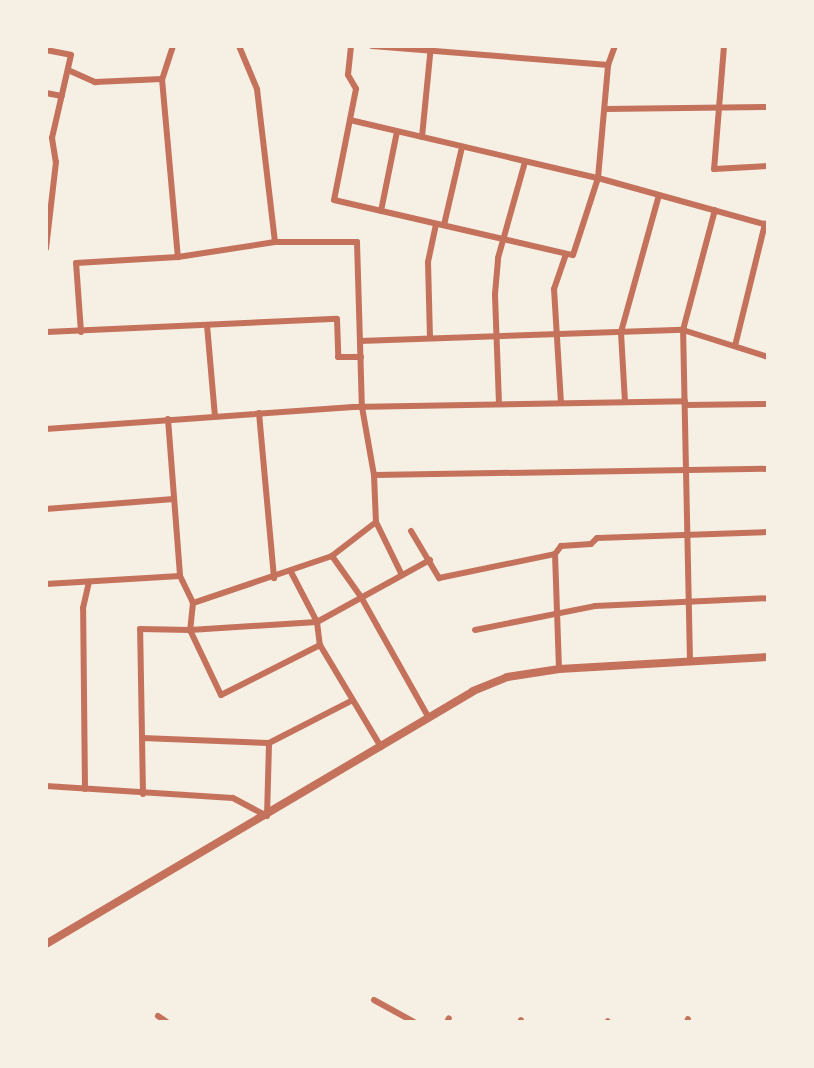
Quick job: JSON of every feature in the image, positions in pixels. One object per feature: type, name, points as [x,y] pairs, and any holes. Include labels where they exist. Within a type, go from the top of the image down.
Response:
[{"type":"street","points":[[173,46],[162,79],[178,257]]},
{"type":"street","points":[[239,46],[257,89],[275,242]]},
{"type":"street","points":[[351,46],[348,75],[356,89],[334,200],[573,255],[598,178],[608,65],[615,46]]},
{"type":"street","points":[[372,46],[431,47],[608,65]]},
{"type":"street","points":[[724,46],[714,169],[768,166]]},
{"type":"street","points":[[422,137],[431,47]]},
{"type":"street","points":[[46,50],[71,55],[49,138],[56,162],[46,248]]},
{"type":"street","points":[[68,70],[95,82],[162,79]]},
{"type":"street","points":[[46,93],[62,96]]},
{"type":"street","points":[[605,109],[768,107]]},
{"type":"street","points":[[350,120],[598,178],[766,225],[735,346]]},
{"type":"street","points":[[381,211],[397,132]]},
{"type":"street","points":[[430,338],[428,262],[462,147]]},
{"type":"street","points":[[499,404],[496,336],[498,258],[506,240],[525,162]]},
{"type":"street","points":[[625,402],[621,332],[659,195]]},
{"type":"street","points":[[690,661],[683,330],[715,210]]},
{"type":"street","points":[[81,332],[76,263],[178,257],[275,242],[357,242],[362,407],[374,475],[376,522],[402,575]]},
{"type":"street","points":[[561,403],[554,289],[566,254]]},
{"type":"street","points":[[46,332],[337,319],[338,357],[361,357]]},
{"type":"street","points":[[207,325],[215,416]]},
{"type":"street","points":[[360,341],[683,330],[768,357]]},
{"type":"street","points":[[46,429],[362,407],[625,402],[768,404]]},
{"type":"street","points":[[259,413],[274,578]]},
{"type":"street","points":[[168,419],[180,576],[193,603],[190,630],[221,695],[320,645]]},
{"type":"street","points":[[374,475],[768,469]]},
{"type":"street","points":[[46,509],[174,499]]},
{"type":"street","points":[[193,603],[332,556],[376,522]]},
{"type":"street","points":[[411,531],[439,578],[555,554]]},
{"type":"street","points":[[559,669],[555,554],[561,546],[591,544],[597,538],[768,532]]},
{"type":"street","points":[[332,556],[361,597],[429,718]]},
{"type":"street","points":[[143,794],[140,629],[190,630],[317,622],[430,560]]},
{"type":"street","points":[[291,572],[317,622],[320,645],[381,747]]},
{"type":"street","points":[[46,584],[180,576]]},
{"type":"street","points":[[85,789],[83,608],[89,582]]},
{"type":"street","points":[[475,630],[595,606],[768,598]]},
{"type":"street","points":[[46,944],[267,816],[473,691],[507,677],[559,669],[768,657]]},
{"type":"street","points":[[142,738],[269,743],[353,700]]},
{"type":"street","points":[[267,816],[269,743]]},
{"type":"street","points":[[46,786],[233,798],[267,816]]},
{"type":"street","points":[[374,1000],[414,1022]]},
{"type":"street","points":[[158,1016],[167,1022]]}]
